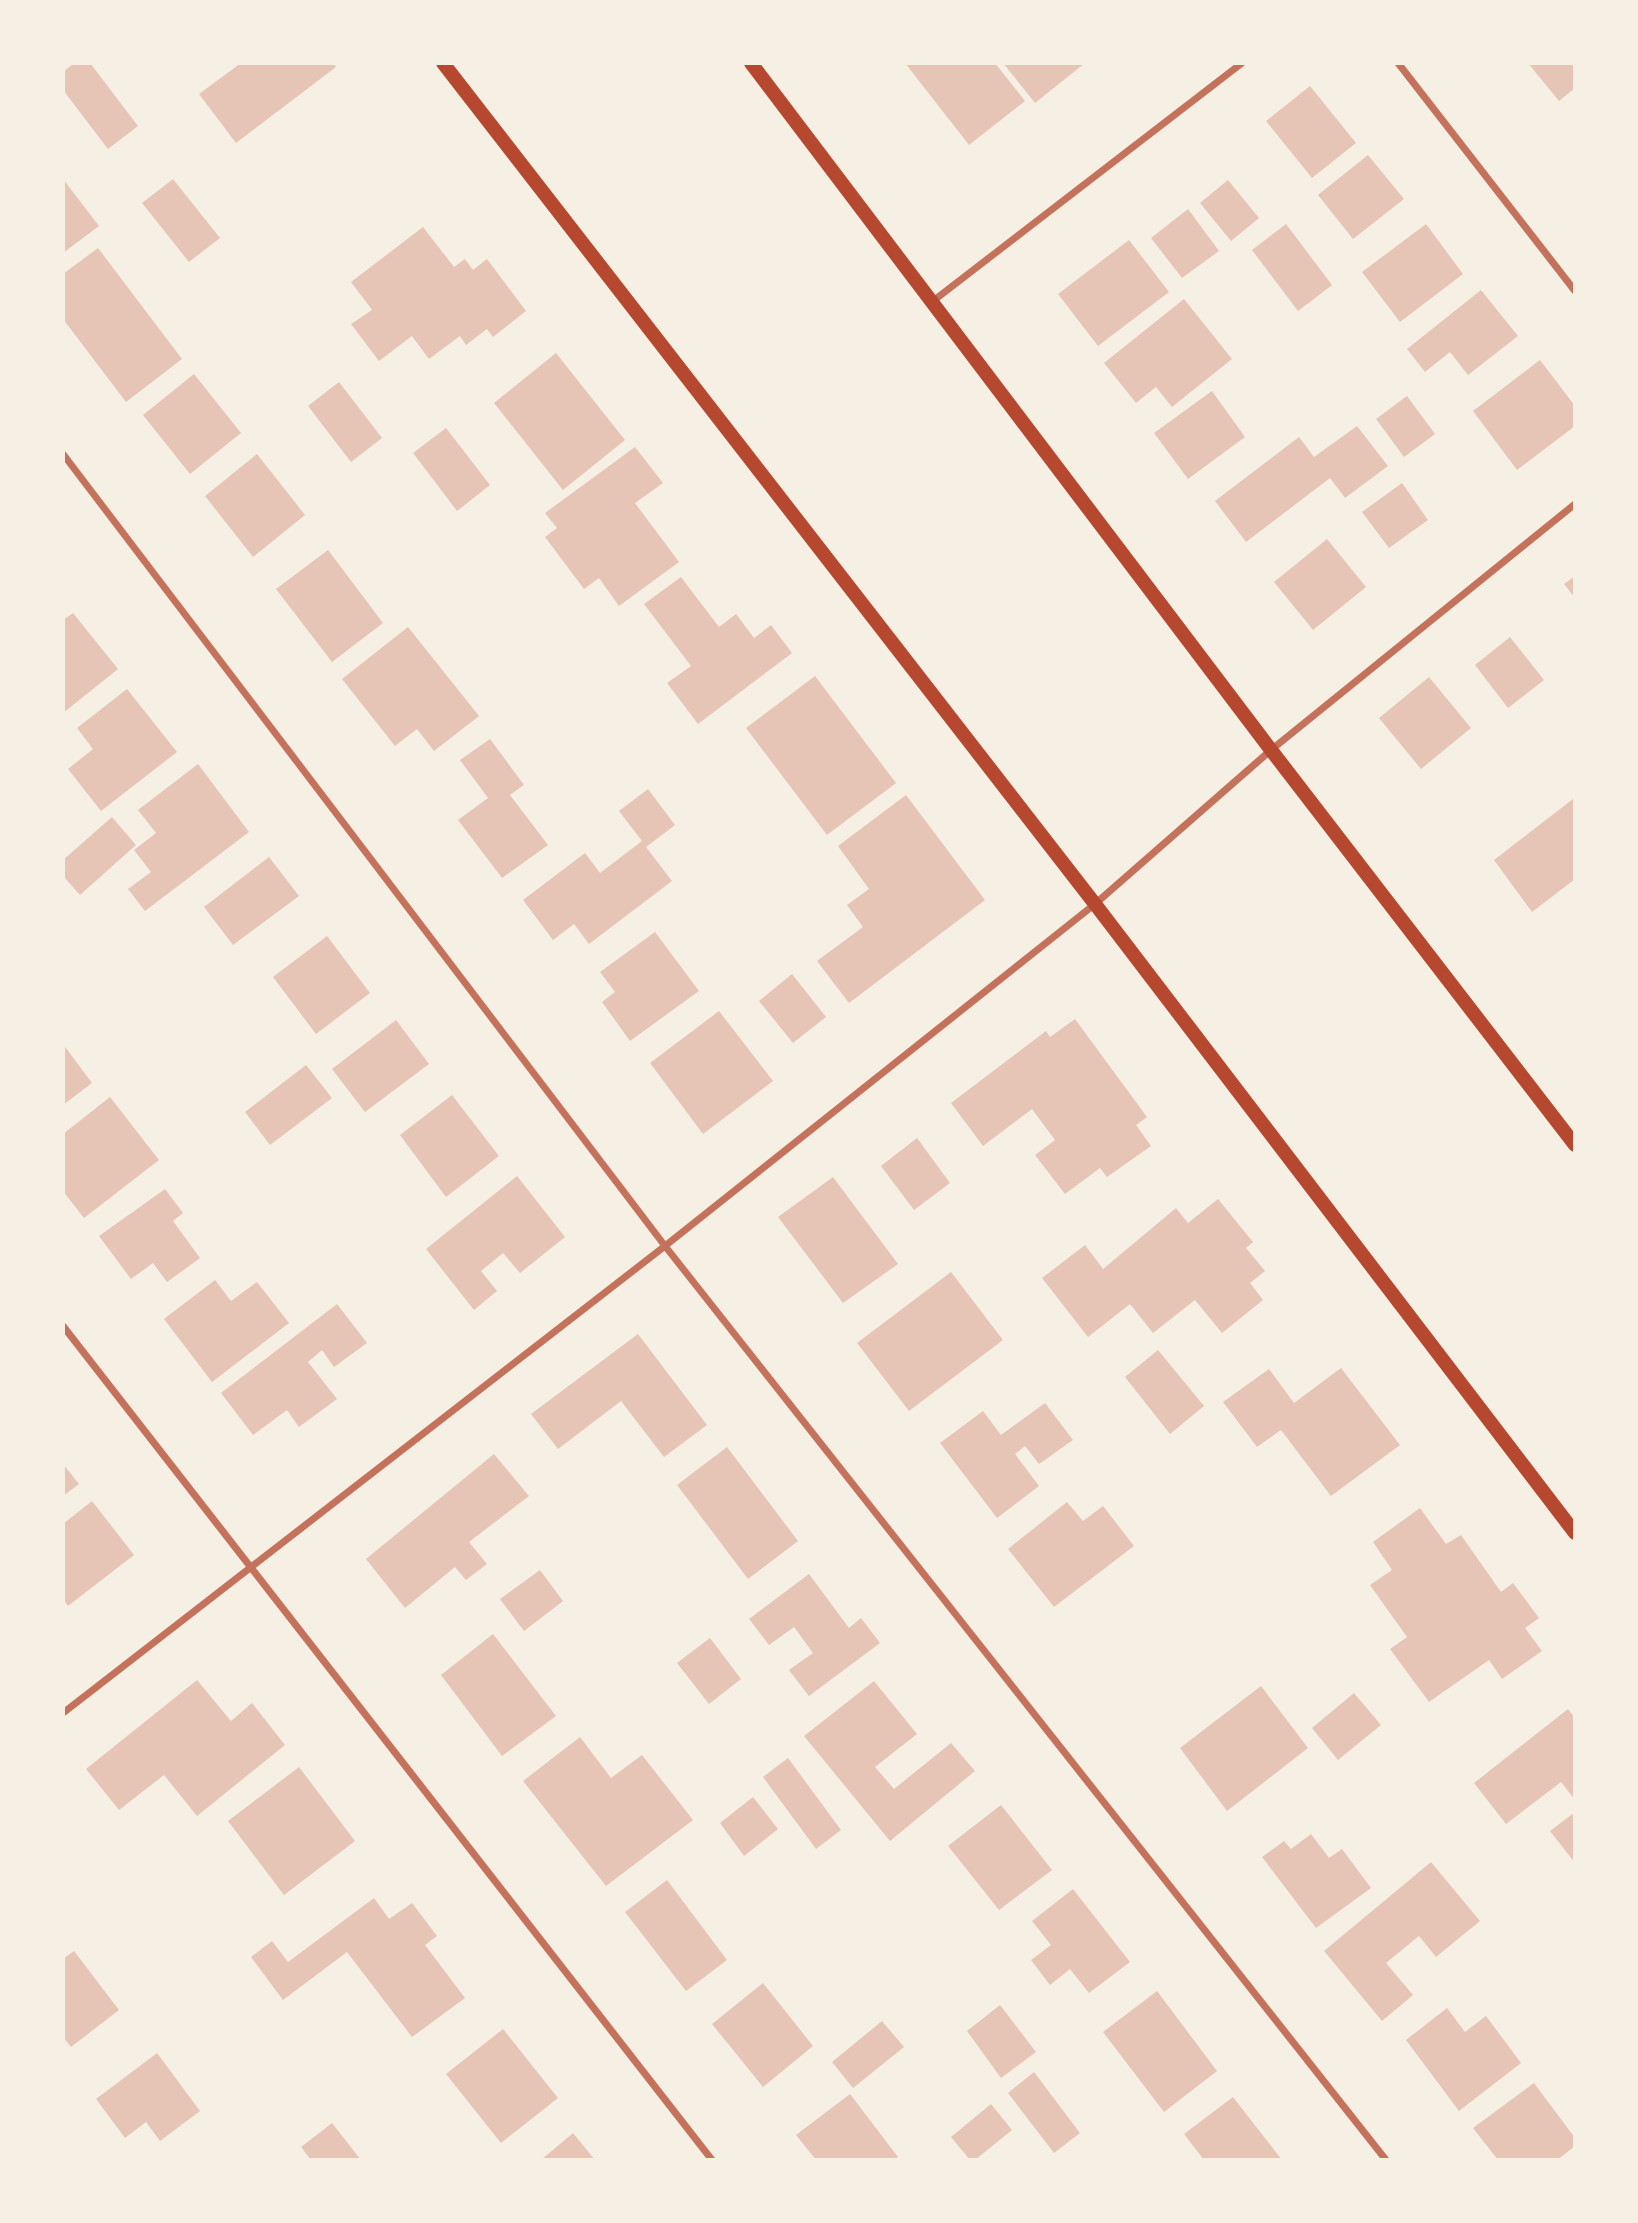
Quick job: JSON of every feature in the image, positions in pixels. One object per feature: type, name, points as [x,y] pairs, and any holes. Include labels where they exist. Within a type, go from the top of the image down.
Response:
[{"type":"main road","points":[[443,63],[1095,904],[1575,1532]]},
{"type":"main road","points":[[751,63],[1270,750],[1575,1145]]},
{"type":"street","points":[[933,302],[1242,63]]},
{"type":"street","points":[[1398,63],[1575,291]]},
{"type":"street","points":[[63,454],[664,1246],[1387,2160]]},
{"type":"street","points":[[63,1713],[664,1246],[1095,904],[1270,750],[1575,504]]},
{"type":"street","points":[[63,1326],[712,2160]]},
{"type":"building","points":[[74,63],[90,63],[138,126],[108,149],[63,90],[63,72]]},
{"type":"building","points":[[241,63],[333,63],[336,67],[236,143],[199,94]]},
{"type":"building","points":[[905,63],[995,63],[1025,101],[969,145]]},
{"type":"building","points":[[1003,63],[1085,63],[1035,103]]},
{"type":"building","points":[[1528,63],[1575,63],[1575,88],[1559,101]]},
{"type":"building","points":[[1310,86],[1356,143],[1312,178],[1266,121]]},
{"type":"building","points":[[1368,155],[1404,199],[1353,239],[1318,195]]},
{"type":"building","points":[[63,179],[99,226],[63,253]]},
{"type":"building","points":[[173,179],[220,238],[189,262],[142,203]]},
{"type":"building","points":[[1228,180],[1259,218],[1231,241],[1200,203]]},
{"type":"building","points":[[1188,209],[1219,251],[1182,278],[1151,238]]},
{"type":"building","points":[[1286,224],[1332,285],[1298,311],[1252,250]]},
{"type":"building","points":[[1426,224],[1463,274],[1400,322],[1362,272]]},
{"type":"building","points":[[423,227],[454,267],[465,259],[473,270],[487,259],[526,311],[493,337],[487,329],[466,345],[460,336],[429,359],[412,336],[379,361],[351,324],[372,310],[351,282]]},
{"type":"building","points":[[1129,240],[1169,292],[1098,346],[1058,294]]},
{"type":"building","points":[[98,248],[182,359],[126,402],[63,319],[63,274]]},
{"type":"building","points":[[1481,290],[1518,336],[1468,375],[1450,352],[1425,372],[1407,349]]},
{"type":"building","points":[[1184,299],[1232,359],[1172,407],[1156,387],[1136,403],[1104,363]]},
{"type":"building","points":[[556,353],[625,440],[563,490],[494,403]]},
{"type":"building","points":[[1540,360],[1575,406],[1575,426],[1517,470],[1473,411]]},
{"type":"building","points":[[194,374],[241,433],[190,474],[143,415]]},
{"type":"building","points":[[339,382],[382,438],[351,462],[308,406]]},
{"type":"building","points":[[1212,391],[1245,437],[1188,479],[1154,433]]},
{"type":"building","points":[[1407,396],[1435,434],[1404,457],[1376,419]]},
{"type":"building","points":[[1357,426],[1388,466],[1345,498],[1330,478],[1246,542],[1215,501],[1299,437],[1314,457]]},
{"type":"building","points":[[446,428],[490,485],[457,511],[413,453]]},
{"type":"building","points":[[635,447],[663,483],[635,503],[679,562],[619,606],[599,578],[584,589],[545,537],[557,528],[545,513]]},
{"type":"building","points":[[257,454],[305,515],[253,557],[205,496]]},
{"type":"building","points":[[1402,483],[1428,520],[1389,548],[1362,512]]},
{"type":"building","points":[[1327,539],[1366,587],[1313,630],[1274,582]]},
{"type":"building","points":[[328,550],[383,623],[332,662],[276,589]]},
{"type":"building","points":[[1575,576],[1575,598],[1564,584]]},
{"type":"building","points":[[681,577],[719,627],[736,614],[754,638],[771,625],[792,653],[698,724],[667,683],[691,666],[644,604]]},
{"type":"building","points":[[73,613],[118,669],[63,713],[63,620]]},
{"type":"building","points":[[408,627],[479,716],[434,751],[417,729],[395,746],[342,679]]},
{"type":"building","points":[[1510,637],[1544,680],[1508,708],[1475,665]]},
{"type":"building","points":[[815,676],[896,783],[827,835],[746,728]]},
{"type":"building","points":[[1429,677],[1471,728],[1421,769],[1379,718]]},
{"type":"building","points":[[127,689],[177,752],[101,811],[68,769],[93,749],[77,728]]},
{"type":"building","points":[[490,739],[524,785],[510,795],[548,845],[502,878],[458,820],[488,798],[460,760]]},
{"type":"building","points":[[198,764],[249,832],[145,911],[128,889],[151,872],[134,850],[156,833],[138,810]]},
{"type":"building","points":[[648,789],[675,825],[646,847],[672,881],[589,944],[574,924],[553,940],[523,900],[585,853],[600,873],[642,841],[619,811]]},
{"type":"building","points":[[906,795],[985,900],[849,1003],[817,961],[863,927],[847,905],[869,889],[838,846]]},
{"type":"building","points":[[1573,799],[1575,879],[1532,912],[1494,860]]},
{"type":"building","points":[[112,817],[136,845],[80,895],[63,876],[63,860]]},
{"type":"building","points":[[269,857],[299,896],[233,945],[204,907]]},
{"type":"building","points":[[655,932],[699,991],[630,1041],[602,1002],[615,992],[600,972]]},
{"type":"building","points":[[327,936],[370,993],[316,1034],[273,977]]},
{"type":"building","points":[[792,974],[826,1017],[793,1043],[759,1001]]},
{"type":"building","points":[[719,1011],[773,1081],[703,1134],[650,1063]]},
{"type":"building","points":[[1075,1019],[1147,1117],[1136,1125],[1151,1146],[1107,1177],[1100,1168],[1065,1194],[1035,1155],[1055,1140],[1032,1109],[983,1146],[951,1103],[1046,1031],[1050,1037]]},
{"type":"building","points":[[396,1020],[429,1064],[365,1112],[332,1069]]},
{"type":"building","points":[[63,1044],[92,1083],[63,1105]]},
{"type":"building","points":[[306,1065],[332,1098],[270,1145],[245,1112]]},
{"type":"building","points":[[452,1095],[499,1156],[446,1197],[400,1135]]},
{"type":"building","points":[[110,1097],[159,1160],[84,1218],[63,1191],[63,1134]]},
{"type":"building","points":[[917,1138],[950,1183],[914,1210],[881,1166]]},
{"type":"building","points":[[517,1176],[565,1237],[520,1273],[503,1253],[481,1271],[497,1291],[474,1310],[426,1249]]},
{"type":"building","points":[[833,1177],[898,1264],[843,1303],[778,1217]]},
{"type":"building","points":[[165,1189],[183,1213],[173,1221],[200,1258],[167,1282],[153,1263],[131,1279],[99,1236]]},
{"type":"building","points":[[1218,1199],[1253,1242],[1246,1248],[1265,1271],[1250,1283],[1263,1300],[1222,1333],[1195,1300],[1153,1333],[1130,1304],[1088,1337],[1042,1278],[1085,1245],[1103,1269],[1176,1208],[1188,1223]]},
{"type":"building","points":[[951,1272],[1003,1340],[909,1411],[857,1343]]},
{"type":"building","points":[[215,1280],[231,1301],[257,1282],[289,1323],[212,1382],[164,1319]]},
{"type":"building","points":[[337,1304],[367,1343],[334,1367],[322,1350],[308,1362],[337,1399],[299,1427],[287,1410],[253,1435],[221,1393]]},
{"type":"building","points":[[638,1334],[707,1425],[664,1457],[621,1401],[558,1449],[531,1414]]},
{"type":"building","points":[[1158,1350],[1204,1406],[1170,1434],[1125,1377]]},
{"type":"building","points":[[1341,1368],[1400,1445],[1331,1496],[1281,1430],[1257,1447],[1223,1402],[1269,1369],[1294,1403]]},
{"type":"building","points":[[1045,1403],[1073,1440],[1039,1464],[1025,1446],[1015,1454],[1039,1486],[997,1518],[940,1443],[983,1411],[1001,1435]]},
{"type":"building","points":[[727,1447],[798,1541],[748,1579],[677,1485]]},
{"type":"building","points":[[494,1454],[529,1496],[469,1542],[487,1564],[466,1580],[455,1567],[405,1608],[366,1559]]},
{"type":"building","points":[[63,1464],[79,1484],[63,1496]]},
{"type":"building","points":[[92,1501],[134,1555],[68,1606],[63,1599],[63,1524]]},
{"type":"building","points":[[1067,1502],[1083,1521],[1103,1506],[1134,1546],[1054,1607],[1008,1549]]},
{"type":"building","points":[[1420,1508],[1446,1544],[1461,1535],[1501,1592],[1513,1583],[1539,1618],[1525,1628],[1542,1651],[1502,1679],[1489,1660],[1429,1702],[1390,1649],[1407,1637],[1370,1585],[1392,1570],[1373,1542]]},
{"type":"building","points":[[540,1570],[563,1601],[524,1631],[500,1599]]},
{"type":"building","points":[[809,1574],[849,1628],[861,1618],[880,1643],[809,1696],[789,1670],[813,1653],[794,1627],[769,1645],[749,1619]]},
{"type":"building","points":[[493,1634],[556,1716],[502,1756],[441,1675]]},
{"type":"building","points":[[710,1638],[741,1679],[709,1704],[677,1663]]},
{"type":"building","points":[[197,1680],[231,1721],[252,1703],[285,1745],[197,1816],[164,1775],[119,1810],[86,1769]]},
{"type":"building","points":[[874,1681],[917,1734],[875,1767],[894,1789],[951,1743],[975,1771],[890,1841],[804,1736]]},
{"type":"building","points":[[1261,1686],[1308,1748],[1227,1811],[1180,1748]]},
{"type":"building","points":[[1354,1693],[1381,1725],[1338,1760],[1312,1728]]},
{"type":"building","points":[[1568,1709],[1575,1718],[1575,1800],[1561,1782],[1506,1824],[1474,1783]]},
{"type":"building","points":[[580,1737],[611,1778],[642,1755],[693,1820],[606,1886],[523,1781]]},
{"type":"building","points":[[788,1758],[841,1830],[816,1849],[763,1777]]},
{"type":"building","points":[[299,1767],[355,1841],[284,1895],[228,1821]]},
{"type":"building","points":[[753,1797],[778,1829],[744,1856],[720,1823]]},
{"type":"building","points":[[1001,1805],[1052,1870],[999,1910],[948,1846]]},
{"type":"building","points":[[1575,1812],[1575,1863],[1550,1831]]},
{"type":"building","points":[[1311,1834],[1329,1858],[1342,1849],[1371,1888],[1316,1928],[1262,1857],[1284,1841],[1291,1849]]},
{"type":"building","points":[[1431,1862],[1480,1921],[1436,1957],[1419,1936],[1386,1963],[1413,1995],[1382,2021],[1324,1951]]},
{"type":"building","points":[[667,1880],[727,1960],[686,1991],[625,1912]]},
{"type":"building","points":[[1073,1889],[1130,1962],[1089,1993],[1070,1969],[1050,1985],[1031,1960],[1051,1945],[1032,1921]]},
{"type":"building","points":[[374,1898],[389,1919],[412,1903],[437,1936],[425,1945],[465,1998],[412,2037],[347,1952],[283,2000],[251,1957],[272,1941],[288,1962]]},
{"type":"building","points":[[74,1951],[119,2010],[71,2047],[63,2037],[63,1959]]},
{"type":"building","points":[[763,1983],[813,2046],[763,2087],[712,2024]]},
{"type":"building","points":[[1157,1991],[1217,2071],[1164,2112],[1103,2032]]},
{"type":"building","points":[[1000,2005],[1036,2052],[1001,2078],[967,2031]]},
{"type":"building","points":[[1447,2008],[1465,2032],[1486,2016],[1521,2063],[1459,2111],[1406,2040]]},
{"type":"building","points":[[882,2021],[904,2047],[853,2088],[832,2062]]},
{"type":"building","points":[[503,2029],[558,2098],[501,2143],[446,2074]]},
{"type":"building","points":[[157,2053],[200,2111],[160,2141],[146,2122],[125,2138],[96,2099]]},
{"type":"building","points":[[1034,2072],[1080,2133],[1054,2153],[1008,2093]]},
{"type":"building","points":[[1534,2083],[1575,2138],[1575,2146],[1557,2160],[1498,2160],[1473,2128]]},
{"type":"building","points":[[850,2094],[898,2157],[893,2160],[816,2160],[796,2135]]},
{"type":"building","points":[[1233,2097],[1282,2160],[1204,2160],[1184,2134]]},
{"type":"building","points":[[991,2104],[1012,2130],[975,2160],[970,2160],[951,2137]]},
{"type":"building","points":[[332,2123],[361,2160],[311,2160],[301,2147]]},
{"type":"building","points":[[573,2133],[595,2160],[541,2160]]}]
